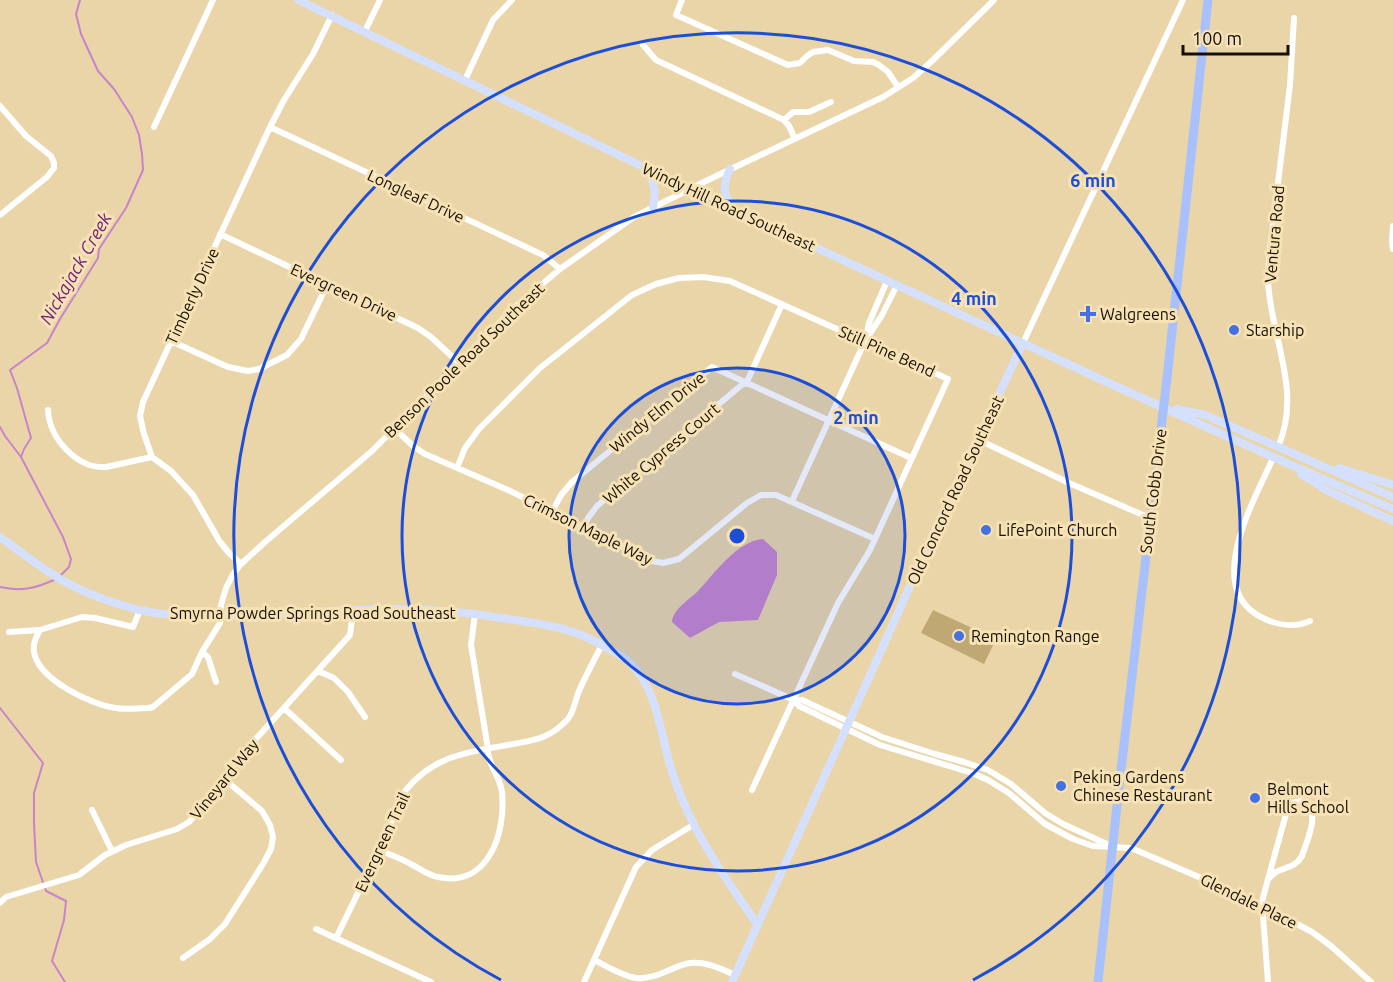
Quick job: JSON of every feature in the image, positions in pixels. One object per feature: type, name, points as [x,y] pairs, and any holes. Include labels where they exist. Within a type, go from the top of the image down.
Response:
[{"type":"main road","name":"South Cobb Drive","points":[[1098,982],[1208,0]]},
{"type":"street","points":[[154,128],[213,0]]},
{"type":"street","name":"Windy Hill Road Southeast","points":[[298,0],[649,170],[887,281],[1274,458],[1393,508]]},
{"type":"street","points":[[365,31],[380,0]]},
{"type":"street","points":[[465,80],[493,20],[512,0]]},
{"type":"street","points":[[682,0],[676,15],[788,65],[804,61],[813,52],[828,50],[854,61],[879,64],[888,72],[898,87]]},
{"type":"street","name":"Benson Poole Road Southeast","points":[[40,630],[34,639],[34,654],[58,684],[97,704],[116,708],[153,707],[192,674],[202,652],[220,623],[221,605],[226,588],[241,564],[372,451],[513,309],[560,269],[603,237],[652,207],[883,97],[912,78],[936,58],[993,0]]},
{"type":"street","name":"Old Concord Road Southeast","points":[[733,978],[977,439],[1183,0]]},
{"type":"street","name":"Timberly Drive","points":[[152,457],[141,425],[141,410],[270,127],[313,54],[332,15]]},
{"type":"street","name":"Ventura Road","points":[[1278,447],[1286,425],[1288,394],[1268,279],[1290,85],[1294,18]]},
{"type":"street","points":[[643,45],[656,60],[784,120],[795,139]]},
{"type":"street","points":[[784,120],[793,112],[809,112],[831,102]]},
{"type":"street","points":[[0,106],[26,136],[51,156],[54,163],[54,168],[47,177],[0,215]]},
{"type":"street","name":"Longleaf Drive","points":[[270,127],[534,251],[551,260],[560,269]]},
{"type":"street","points":[[730,169],[724,181],[724,189],[732,209]]},
{"type":"street","points":[[649,170],[655,190],[652,207]]},
{"type":"street","points":[[1393,226],[1393,249]]},
{"type":"street","name":"Evergreen Drive","points":[[220,234],[418,328],[459,363]]},
{"type":"street","name":"Still Pine Bend","points":[[457,468],[465,448],[478,429],[540,368],[616,306],[638,291],[668,280],[704,277],[730,281],[948,379],[875,539],[838,603],[752,790]]},
{"type":"street","points":[[865,341],[869,323],[887,281]]},
{"type":"street","points":[[171,341],[228,367],[248,371],[259,369],[287,355],[301,339],[327,285]]},
{"type":"street","points":[[792,501],[865,341],[882,315],[897,285]]},
{"type":"street","points":[[745,383],[782,304]]},
{"type":"street","name":"Windy Elm Drive","points":[[552,512],[561,495],[572,482],[712,367],[911,458]]},
{"type":"street","name":"White Cypress Court","points":[[584,527],[597,506],[745,383]]},
{"type":"street","name":"Windy Hill Road Southeast","points":[[1163,407],[1205,415],[1393,497]]},
{"type":"street","points":[[48,410],[56,435],[75,457],[88,465],[106,468],[152,457],[171,471],[193,495],[220,542],[241,564]]},
{"type":"street","name":"Crimson Maple Way","points":[[394,428],[419,451],[508,490],[658,563],[668,563],[683,556],[747,503],[757,497],[771,494],[792,501],[875,539]]},
{"type":"street","points":[[977,439],[1069,483],[1150,518]]},
{"type":"street","points":[[1274,458],[1244,524],[1235,561],[1234,583],[1241,600],[1260,617],[1292,625],[1301,625],[1310,621]]},
{"type":"street","name":"Windy Hill Road Southeast","points":[[1284,462],[1326,490],[1393,520]]},
{"type":"street","name":"Windy Hill Road Southeast","points":[[1318,464],[1393,485]]},
{"type":"street","name":"Smyrna Powder Springs Road Southeast","points":[[0,537],[70,585],[93,596],[140,610],[177,615],[425,610],[475,614],[552,626],[568,630],[602,645],[630,662],[648,690],[659,719],[674,777],[693,825],[729,885],[757,924]]},
{"type":"street","points":[[9,632],[40,630],[82,617],[133,627],[140,610]]},
{"type":"street","name":"Vineyard Way","points":[[0,903],[6,897],[79,875],[112,851],[177,829],[189,822],[235,762],[350,635],[353,611]]},
{"type":"street","points":[[379,850],[408,862],[428,874],[448,878],[468,874],[480,867],[497,841],[502,810],[501,789],[499,779],[488,757],[471,645],[475,614]]},
{"type":"street","name":"Evergreen Trail","points":[[336,938],[405,791],[419,775],[446,759],[488,748],[540,739],[556,731],[569,718],[602,645]]},
{"type":"street","points":[[202,652],[208,657],[216,682]]},
{"type":"street","points":[[318,671],[334,678],[348,692],[365,717]]},
{"type":"street","points":[[735,674],[794,700],[802,700],[820,708],[848,726]]},
{"type":"street","points":[[794,700],[799,706],[817,715],[848,726]]},
{"type":"street","points":[[284,708],[341,760]]},
{"type":"street","points":[[817,715],[820,708]]},
{"type":"street","name":"Glendale Place","points":[[848,726],[988,770],[1011,784],[1045,813],[1084,835],[1112,846],[1131,848],[1152,856],[1312,932],[1371,982]]},
{"type":"street","points":[[183,958],[210,939],[225,924],[271,849],[273,837],[270,825],[262,811],[223,778]]},
{"type":"street","points":[[1268,879],[1275,873],[1294,865],[1302,856],[1313,815],[1305,802],[1292,803],[1288,807],[1268,879],[1262,902],[1268,982]]},
{"type":"street","points":[[92,810],[112,851]]},
{"type":"street","points":[[584,982],[636,867],[652,850],[693,825]]},
{"type":"street","points":[[316,929],[431,982]]},
{"type":"street","points":[[594,960],[628,976],[638,978],[663,973],[691,963],[708,965],[733,978]]},
{"type":"shaded area","points":[[763,539],[777,552],[777,575],[758,620],[719,622],[690,638],[672,622],[678,609],[727,559],[744,545]]},
{"type":"shaded area","name":"Remington Range","points":[[933,610],[996,639],[984,664],[921,633]]},
{"type":"waterway","name":"Nickajack Creek","points":[[21,457],[31,438],[10,370],[47,343],[98,258],[99,249],[126,208],[143,170],[139,135],[132,117],[114,89],[98,71],[81,34],[76,14],[80,0]]},
{"type":"waterway","name":"Nickajack Creek","points":[[0,427],[21,457],[63,537],[71,559],[69,567],[60,576]]},
{"type":"waterway","name":"Nickajack Creek","points":[[0,587],[29,588],[56,579]]},
{"type":"waterway","name":"Nickajack Creek","points":[[0,708],[43,763],[34,793],[36,862],[46,891],[66,901],[64,920],[52,961],[65,982]]},
{"type":"place","name":"Walgreens","points":[[1088,314]]},
{"type":"place","name":"Starship","points":[[1234,330]]},
{"type":"place","name":"LifePoint Church","points":[[986,530]]},
{"type":"place","name":"Remington Range","points":[[959,636]]},
{"type":"place","name":"Peking Gardens Chinese Restaurant","points":[[1061,786]]},
{"type":"place","name":"Belmont Hills School","points":[[1255,798]]}]
